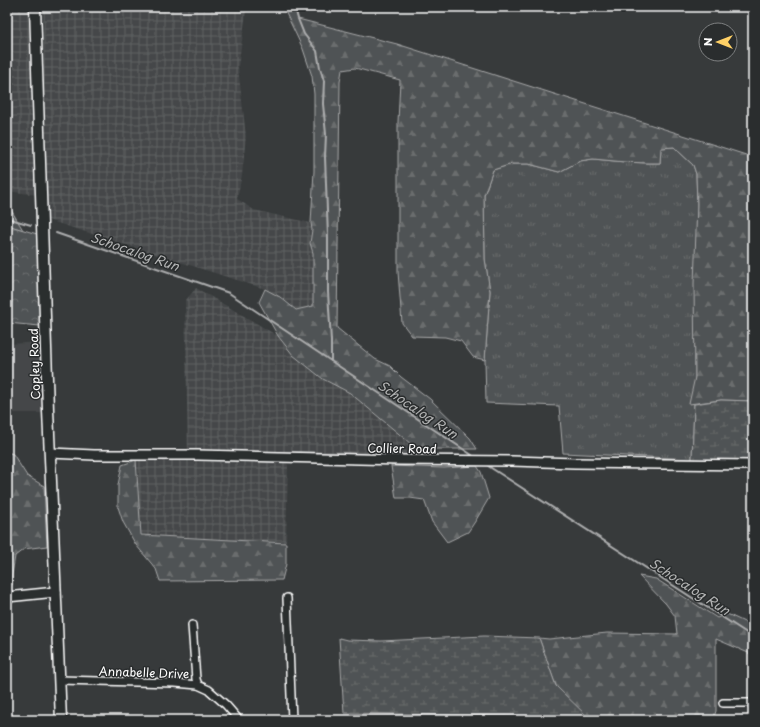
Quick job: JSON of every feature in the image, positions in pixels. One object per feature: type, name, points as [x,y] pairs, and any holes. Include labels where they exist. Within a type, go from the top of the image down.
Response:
[{"type":"main road","name":"Copley Road","points":[[35,7],[50,453],[61,720]]},
{"type":"street","name":"Collier Road","points":[[50,453],[91,455],[206,455],[459,460],[575,464],[753,465]]},
{"type":"street","points":[[7,597],[56,592]]},
{"type":"street","points":[[287,598],[292,720]]},
{"type":"street","points":[[192,625],[196,679],[198,685]]},
{"type":"street","name":"Annabelle Drive","points":[[60,680],[198,685],[209,690],[226,705],[239,720]]},
{"type":"street","points":[[723,703],[753,703]]},
{"type":"shaded area","points":[[7,7],[28,7],[37,195],[7,191]]},
{"type":"shaded area","points":[[43,7],[247,7],[238,67],[246,136],[242,175],[237,199],[254,210],[311,223],[312,230],[310,243],[313,253],[313,306],[296,310],[280,297],[265,289],[48,220]]},
{"type":"shaded area","points":[[196,288],[278,336],[293,355],[323,379],[350,393],[417,449],[425,460],[188,456],[185,301]]},
{"type":"shaded area","points":[[42,342],[43,413],[7,413],[7,344]]},
{"type":"shaded area","points":[[136,460],[287,463],[286,543],[141,535]]},
{"type":"shaded area","points":[[344,713],[552,717],[564,720],[345,720]]},
{"type":"green space","points":[[283,7],[295,7],[298,19],[397,44],[746,155],[753,168],[753,401],[721,400],[689,404],[695,377],[694,284],[697,204],[696,174],[693,165],[674,147],[661,148],[660,163],[593,159],[580,161],[559,172],[529,164],[512,164],[493,170],[484,195],[485,259],[490,291],[485,360],[473,357],[461,341],[445,337],[412,336],[402,323],[398,272],[398,122],[400,80],[355,68],[342,70],[340,82],[337,328],[375,359],[390,366],[401,377],[430,399],[470,438],[477,449],[417,449],[350,393],[323,379],[293,355],[278,336],[259,302],[265,289],[280,297],[296,310],[313,306],[313,253],[310,243],[312,230],[311,223],[314,171],[314,94],[312,76],[303,49]]},
{"type":"green space","points":[[674,147],[693,165],[696,174],[695,377],[692,459],[563,453],[559,406],[486,403],[485,360],[490,291],[485,259],[484,195],[493,170],[512,164],[529,164],[559,172],[580,161],[593,159],[660,163],[661,148]]},
{"type":"green space","points":[[7,203],[23,230],[7,225]]},
{"type":"green space","points":[[7,225],[37,234],[40,326],[7,323]]},
{"type":"green space","points":[[721,400],[753,401],[753,462],[692,459],[694,404]]},
{"type":"green space","points":[[7,452],[13,454],[27,476],[44,486],[47,546],[24,549],[15,556],[12,585],[7,587]]},
{"type":"green space","points":[[136,460],[141,535],[286,543],[286,564],[282,580],[160,581],[156,569],[136,545],[123,522],[118,507],[118,485],[122,465]]},
{"type":"green space","points":[[391,466],[444,468],[477,466],[481,472],[489,498],[468,532],[447,542],[432,522],[424,500],[396,498]]},
{"type":"green space","points":[[639,576],[656,579],[717,618],[727,614],[753,626],[753,655],[716,639],[716,711],[713,720],[575,720],[557,689],[539,638],[549,639],[607,633],[677,634],[675,616],[666,604]]},
{"type":"green space","points":[[484,636],[539,638],[556,686],[591,720],[564,720],[552,717],[344,713],[339,638],[347,640],[381,641]]},
{"type":"waterway","points":[[295,7],[304,34],[317,51],[324,81],[323,104],[326,134],[325,157],[331,361]]},
{"type":"waterway","name":"Schocalog Run","points":[[7,218],[31,225]]},
{"type":"waterway","name":"Schocalog Run","points":[[56,233],[229,293],[475,457]]},
{"type":"waterway","name":"Schocalog Run","points":[[485,464],[753,637]]}]
